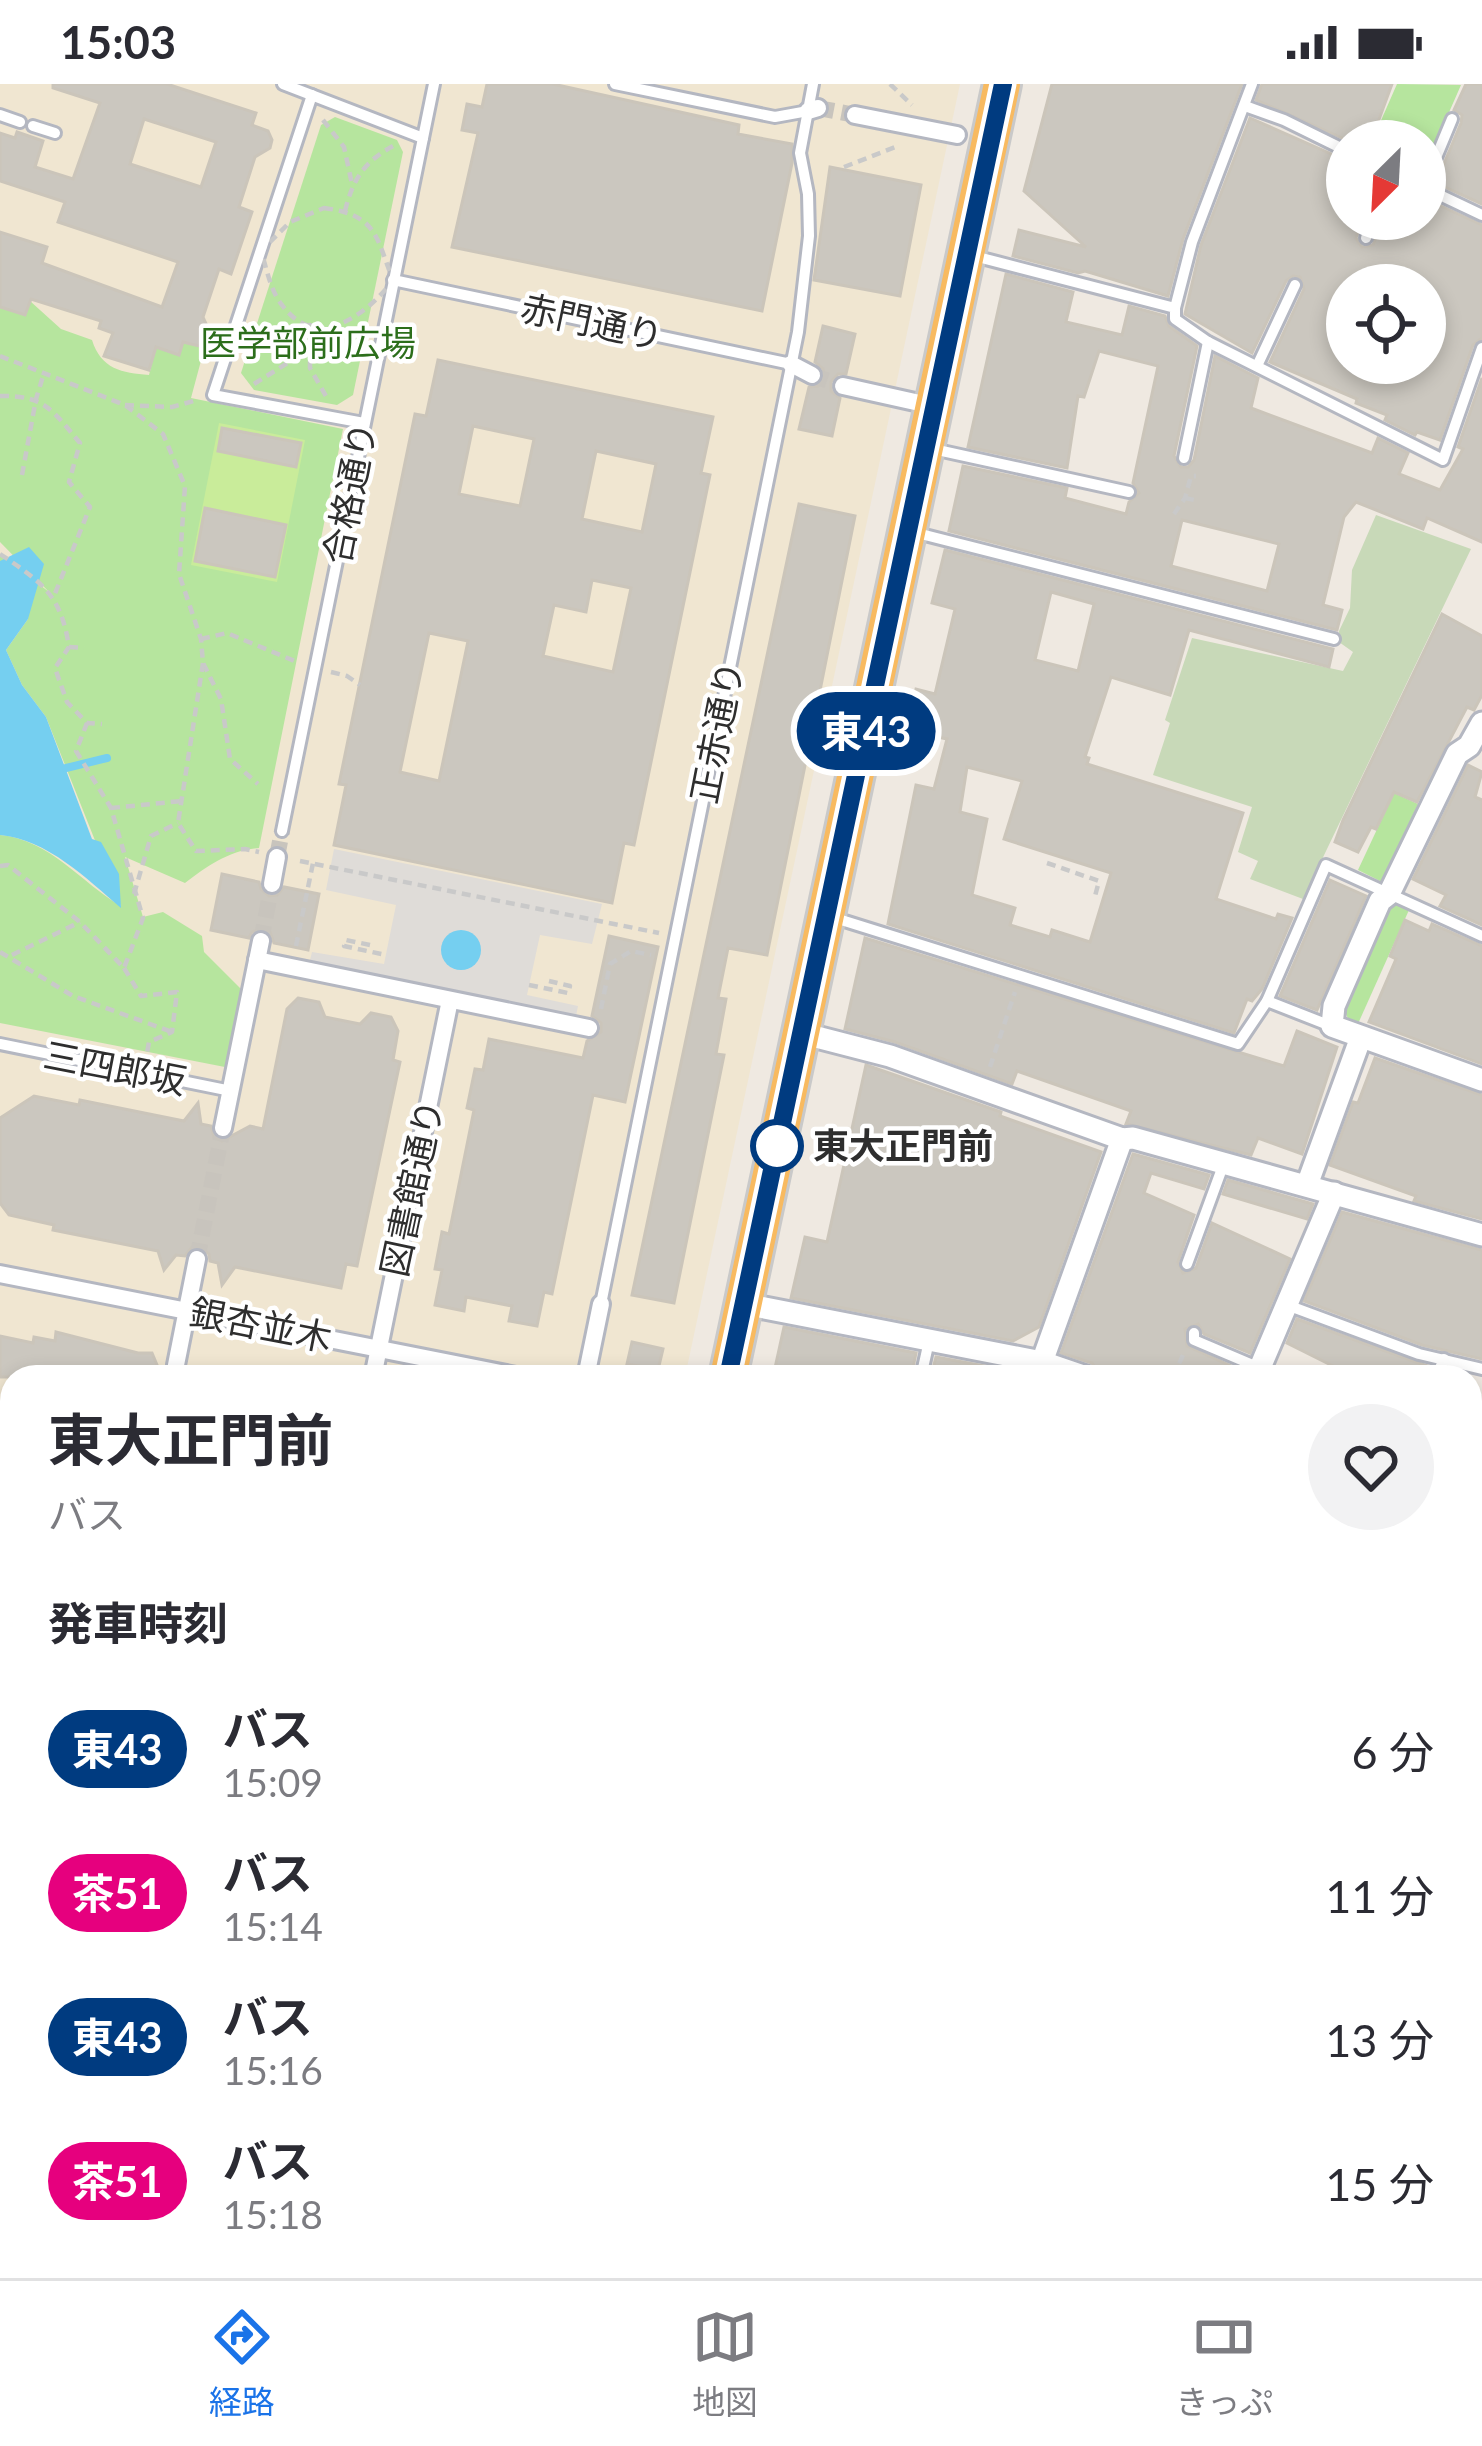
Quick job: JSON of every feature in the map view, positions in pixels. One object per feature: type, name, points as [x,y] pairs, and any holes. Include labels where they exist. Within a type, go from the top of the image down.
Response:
[{"type":"highway","points":[[731,1365],[1003,84]]},
{"type":"street","points":[[855,115],[957,135]]},
{"type":"street","points":[[791,364],[812,375]]},
{"type":"street","points":[[843,386],[934,406]]},
{"type":"street","points":[[1482,723],[1475,750],[1457,754],[1389,894],[1380,901],[1334,1006],[1332,1026],[1482,1080]]},
{"type":"street","points":[[272,884],[277,856]]},
{"type":"street","points":[[223,1128],[261,941]]},
{"type":"street","points":[[257,960],[590,1028]]},
{"type":"street","name":"図書館通り","points":[[376,1365],[451,1000]]},
{"type":"street","points":[[801,1033],[890,1056],[1122,1139],[1133,1138],[1482,1235]]},
{"type":"street","points":[[1307,1185],[1361,1037]]},
{"type":"street","points":[[1042,1362],[1122,1139]]},
{"type":"street","points":[[1261,1365],[1334,1193]]},
{"type":"street","points":[[176,1365],[197,1259]]},
{"type":"street","name":"銀杏並木","points":[[0,1274],[460,1365]]},
{"type":"street","name":"正赤通り","points":[[588,1365],[601,1304]]},
{"type":"street","points":[[744,1304],[1050,1365]]},
{"type":"lane","points":[[286,84],[423,138]]},
{"type":"lane","name":"合格通り","points":[[282,831],[434,84]]},
{"type":"lane","points":[[615,84],[775,117],[813,109]]},
{"type":"lane","name":"正赤通り","points":[[601,1304],[791,364],[809,236],[800,153],[813,109],[813,84]]},
{"type":"lane","points":[[1252,84],[1192,242],[1175,319],[1208,342],[1443,460],[1482,348]]},
{"type":"lane","points":[[312,95],[213,395],[364,423]]},
{"type":"lane","points":[[1245,106],[1326,141]]},
{"type":"lane","points":[[0,115],[55,133]]},
{"type":"lane","points":[[1446,134],[1452,119]]},
{"type":"lane","points":[[1446,197],[1482,215]]},
{"type":"lane","points":[[967,254],[1175,308]]},
{"type":"lane","name":"赤門通り","points":[[393,280],[791,364]]},
{"type":"lane","points":[[1257,366],[1295,285]]},
{"type":"lane","points":[[1184,458],[1208,342]]},
{"type":"lane","points":[[926,448],[1129,492]]},
{"type":"lane","points":[[908,531],[1334,638]]},
{"type":"lane","points":[[826,916],[1238,1044],[1267,1001],[1326,865],[1482,936]]},
{"type":"lane","points":[[1267,1001],[1332,1026]]},
{"type":"lane","name":"三四郎坂","points":[[0,1044],[231,1091]]},
{"type":"lane","points":[[1187,1264],[1224,1163]]},
{"type":"lane","points":[[1287,1305],[1419,1354],[1467,1365]]},
{"type":"lane","points":[[1194,1336],[1244,1365]]},
{"type":"lane","points":[[924,1365],[929,1341]]},
{"type":"lane","points":[[1441,1365],[1444,1359]]},
{"type":"path","points":[[312,95],[322,119],[344,147],[352,184]]},
{"type":"path","points":[[844,167],[937,131]]},
{"type":"path","points":[[345,211],[352,184],[376,155],[423,138]]},
{"type":"path","points":[[345,211],[374,231],[393,280],[376,303],[348,324],[310,325],[285,310],[273,292],[261,251],[306,212],[345,211]]},
{"type":"path","points":[[125,405],[172,407],[272,376],[290,362],[310,325]]},
{"type":"path","points":[[310,325],[310,368],[333,406],[331,416]]},
{"type":"path","points":[[0,356],[125,405],[163,434],[185,486],[179,574],[201,638],[203,664],[178,823],[196,851],[245,849]]},
{"type":"path","points":[[22,475],[44,373]]},
{"type":"path","points":[[0,395],[49,405],[80,443],[69,482],[90,507],[54,596]]},
{"type":"path","points":[[1174,514],[1191,476],[1196,476]]},
{"type":"path","points":[[1185,498],[1199,502]]},
{"type":"path","points":[[3,556],[54,596],[69,647],[56,668],[67,702],[87,723],[102,724]]},
{"type":"path","points":[[201,638],[227,633],[283,658]]},
{"type":"path","points":[[69,647],[85,649]]},
{"type":"path","points":[[203,664],[221,699],[230,759],[258,784]]},
{"type":"path","points":[[87,723],[76,751],[111,808],[143,918],[124,968]]},
{"type":"path","points":[[111,808],[182,801]]},
{"type":"path","points":[[134,896],[151,836],[178,823]]},
{"type":"path","points":[[277,856],[676,937]]},
{"type":"path","points":[[296,948],[313,863]]},
{"type":"path","points":[[1047,863],[1100,881],[1094,900]]},
{"type":"path","points":[[0,866],[8,866],[80,922],[124,968],[141,996],[176,992],[172,1032]]},
{"type":"path","points":[[12,956],[80,922]]},
{"type":"path","points":[[370,945],[346,940],[344,946],[386,955]]},
{"type":"path","points":[[590,1028],[599,1019],[610,964],[631,951],[671,960]]},
{"type":"path","points":[[0,952],[73,996],[172,1032]]},
{"type":"path","points":[[982,1089],[1021,975]]},
{"type":"path","points":[[529,985],[568,993],[570,986],[549,981]]},
{"type":"path","points":[[142,1073],[149,1042],[172,1032]]},
{"type":"path","points":[[1179,1365],[1194,1336]]},
{"type":"shaded area","points":[[0,84],[960,84],[688,1365],[0,1365]]},
{"type":"shaded area","points":[[334,849],[602,904],[592,944],[540,935],[527,995],[578,1006],[575,1021],[308,968],[312,952],[384,964],[396,905],[326,890]]},
{"type":"green space","points":[[1397,84],[1461,85],[1446,120],[1381,120]]},
{"type":"green space","name":"医学部前広場","points":[[335,117],[397,140],[403,152],[353,395],[337,405],[254,390],[241,373],[321,125]]},
{"type":"green space","points":[[30,301],[61,329],[92,340],[114,368],[149,375],[156,347],[179,354],[183,342],[199,346],[202,357],[191,398],[343,429],[259,848],[229,855],[185,883],[125,857],[143,917],[163,912],[202,936],[204,952],[246,994],[230,1068],[0,1023],[0,835],[35,845],[121,906],[46,717],[22,685],[6,650],[28,619],[0,580],[0,554],[49,592],[0,542],[0,307],[25,315]]},
{"type":"green space","points":[[219,423],[305,440],[277,582],[191,565]]},
{"type":"green space","points":[[1376,515],[1471,549],[1303,899],[1250,879],[1258,861],[1238,852],[1252,807],[1153,775],[1192,638],[1343,671],[1353,652],[1339,642],[1339,631],[1350,608],[1352,570]]},
{"type":"green space","points":[[1394,793],[1418,804],[1382,882],[1358,870]]},
{"type":"green space","points":[[1386,906],[1409,910],[1357,1026],[1350,1023],[1342,1005]]},
{"type":"water","points":[[29,547],[44,564],[28,619],[6,650],[22,685],[46,717],[92,839],[101,842],[119,874],[121,908],[50,852],[0,835],[0,561]]},
{"type":"water","points":[[461,930],[475,936],[481,950],[475,964],[461,970],[447,964],[441,950],[447,936]]},
{"type":"building","points":[[53,84],[167,84],[256,113],[252,125],[268,131],[272,140],[270,148],[255,157],[239,207],[252,212],[231,274],[219,269],[203,317],[212,337],[199,346],[183,342],[179,355],[156,347],[149,370],[104,356],[113,333],[99,328],[101,321],[31,299],[25,315],[0,307],[0,232],[47,247],[42,263],[162,307],[178,262],[58,222],[65,202],[0,181],[0,133],[15,138],[17,132],[43,141],[35,167],[73,179],[100,103],[53,88]],"holes":[[[144,119],[216,142],[201,187],[130,164]]]},
{"type":"building","points":[[487,84],[553,84],[739,125],[738,134],[792,144],[762,311],[452,247],[478,133],[462,130],[467,104],[482,107]]},
{"type":"building","points":[[1052,84],[1242,84],[1183,239],[1168,296],[1013,256],[1019,230],[1086,247],[1024,191]]},
{"type":"building","points":[[1262,84],[1392,84],[1379,120],[1326,120],[1326,131],[1256,100]]},
{"type":"building","points":[[1466,84],[1482,84],[1482,204],[1446,188],[1446,159],[1462,115],[1454,110]]},
{"type":"building","points":[[1250,118],[1326,152],[1326,240],[1357,240],[1362,247],[1375,240],[1446,240],[1446,208],[1482,225],[1482,338],[1473,345],[1440,440],[1415,435],[1385,420],[1387,415],[1356,403],[1357,399],[1270,362],[1304,289],[1300,277],[1286,281],[1252,353],[1185,314],[1201,245]]},
{"type":"building","points":[[830,167],[921,185],[900,296],[814,280]]},
{"type":"building","points":[[1006,274],[1073,292],[1066,322],[1122,335],[1129,306],[1165,316],[1169,326],[1197,346],[1174,456],[1181,467],[1194,460],[1215,356],[1258,378],[1251,408],[1372,453],[1378,438],[1408,453],[1399,474],[1440,490],[1463,449],[1458,447],[1482,378],[1482,542],[1427,518],[1423,529],[1356,502],[1344,517],[1323,605],[1342,610],[1337,630],[949,531],[963,466],[1067,488],[1065,498],[1126,514],[1129,502],[1139,493],[1133,483],[1158,366],[1099,351],[1084,397],[1078,396],[1067,468],[968,447]],"holes":[[[1182,520],[1279,544],[1267,591],[1171,566]]]},
{"type":"building","points":[[823,326],[855,334],[846,374],[838,374],[831,382],[831,391],[840,398],[832,436],[799,429],[809,387],[824,380],[823,369],[815,362]]},
{"type":"building","points":[[438,360],[713,417],[701,473],[710,475],[634,845],[624,843],[612,903],[334,845],[346,785],[339,784],[415,414],[426,416]],"holes":[[[473,426],[534,439],[520,506],[459,494]],[[596,451],[656,464],[642,532],[582,519]],[[592,580],[631,588],[613,672],[543,656],[554,605],[586,612]],[[429,633],[468,641],[439,781],[400,772]]]},
{"type":"building","points":[[222,428],[301,443],[296,467],[218,451]]},
{"type":"building","points":[[799,504],[855,516],[767,955],[728,948],[718,998],[726,999],[716,1054],[724,1055],[674,1303],[632,1295]]},
{"type":"building","points":[[205,508],[286,525],[275,577],[195,561]]},
{"type":"building","points":[[945,550],[1333,649],[1329,667],[1189,630],[1170,695],[1111,677],[1085,757],[1087,764],[1243,813],[1216,899],[1276,919],[1278,914],[1292,918],[1262,989],[1252,1001],[1247,999],[1234,1033],[888,924],[916,785],[934,789],[947,739],[906,730],[916,689],[935,694],[955,609],[932,603]],"holes":[[[1051,592],[1094,604],[1078,671],[1035,660]],[[967,767],[1022,781],[1004,839],[1111,873],[1090,942],[1052,930],[1050,937],[1010,925],[1015,908],[972,895],[987,819],[960,812]]]},
{"type":"building","points":[[1442,614],[1482,636],[1482,695],[1474,710],[1467,707],[1417,802],[1394,792],[1376,829],[1371,827],[1358,852],[1335,842]]},
{"type":"building","points":[[1468,765],[1482,772],[1475,797],[1482,800],[1482,925],[1440,906],[1446,895],[1413,879]]},
{"type":"building","points":[[222,874],[259,882],[269,896],[284,887],[319,894],[308,950],[274,943],[270,932],[262,928],[249,938],[211,930]]},
{"type":"building","points":[[1330,880],[1366,896],[1317,1010],[1280,996]]},
{"type":"building","points":[[1405,920],[1429,931],[1432,924],[1482,946],[1482,1064],[1369,1022],[1396,959],[1390,956]]},
{"type":"building","points":[[609,936],[658,947],[625,1102],[593,1095],[552,1294],[544,1292],[537,1326],[509,1321],[512,1306],[466,1297],[464,1311],[435,1305],[442,1270],[435,1269],[442,1232],[449,1234],[474,1110],[467,1108],[475,1069],[483,1070],[489,1039],[583,1058],[587,1041],[601,1032],[601,1023],[592,1016]]},
{"type":"building","points":[[865,938],[1284,1066],[1297,1031],[1337,1047],[1302,1154],[1258,1138],[1251,1155],[1126,1124],[1131,1111],[1017,1071],[1012,1084],[845,1029]]},
{"type":"building","points":[[298,998],[319,1002],[325,1017],[360,1024],[371,1013],[391,1017],[398,1031],[393,1060],[400,1062],[357,1266],[346,1264],[341,1288],[235,1267],[222,1285],[218,1263],[210,1261],[201,1247],[192,1247],[185,1256],[176,1255],[164,1270],[158,1251],[53,1230],[54,1225],[9,1215],[0,1203],[0,1118],[34,1096],[79,1105],[80,1100],[184,1121],[198,1103],[201,1124],[211,1126],[214,1137],[222,1141],[250,1126],[263,1129],[287,1009]]},
{"type":"building","points":[[1375,1058],[1482,1095],[1482,1219],[1414,1201],[1416,1196],[1330,1165]]},
{"type":"building","points":[[866,1065],[1101,1152],[1039,1327],[1013,1341],[791,1298],[805,1237],[827,1242]]},
{"type":"building","points":[[1133,1154],[1209,1175],[1204,1189],[1151,1173],[1144,1193],[1194,1215],[1178,1262],[1183,1273],[1196,1268],[1212,1223],[1290,1259],[1250,1353],[1204,1334],[1198,1324],[1185,1329],[1187,1346],[1229,1365],[1093,1365],[1061,1353]]},
{"type":"building","points":[[1228,1180],[1313,1204],[1307,1219],[1223,1194]]},
{"type":"building","points":[[1342,1212],[1482,1250],[1482,1359],[1422,1345],[1304,1301]]},
{"type":"building","points":[[1297,1319],[1424,1365],[1331,1365],[1287,1343]]},
{"type":"building","points":[[784,1327],[916,1353],[914,1365],[776,1365]]},
{"type":"building","points":[[56,1332],[152,1353],[157,1365],[0,1365],[0,1336],[33,1343],[34,1337],[55,1341]]},
{"type":"building","points":[[632,1342],[663,1349],[659,1365],[627,1364]]},
{"type":"building","points":[[936,1357],[979,1365],[934,1365]]},
{"type":"waterway","points":[[66,768],[107,758]]},
{"type":"tunnel","points":[[818,108],[855,115]]},
{"type":"tunnel","points":[[812,375],[843,386]]},
{"type":"tunnel","points":[[277,857],[282,831]]},
{"type":"tunnel","points":[[261,941],[272,884]]},
{"type":"tunnel","points":[[197,1259],[223,1128]]},
{"type":"bus line","name":"東43","points":[[731,1365],[1003,84]]},
{"type":"place","name":"東大正門前","points":[[777,1146]]}]
